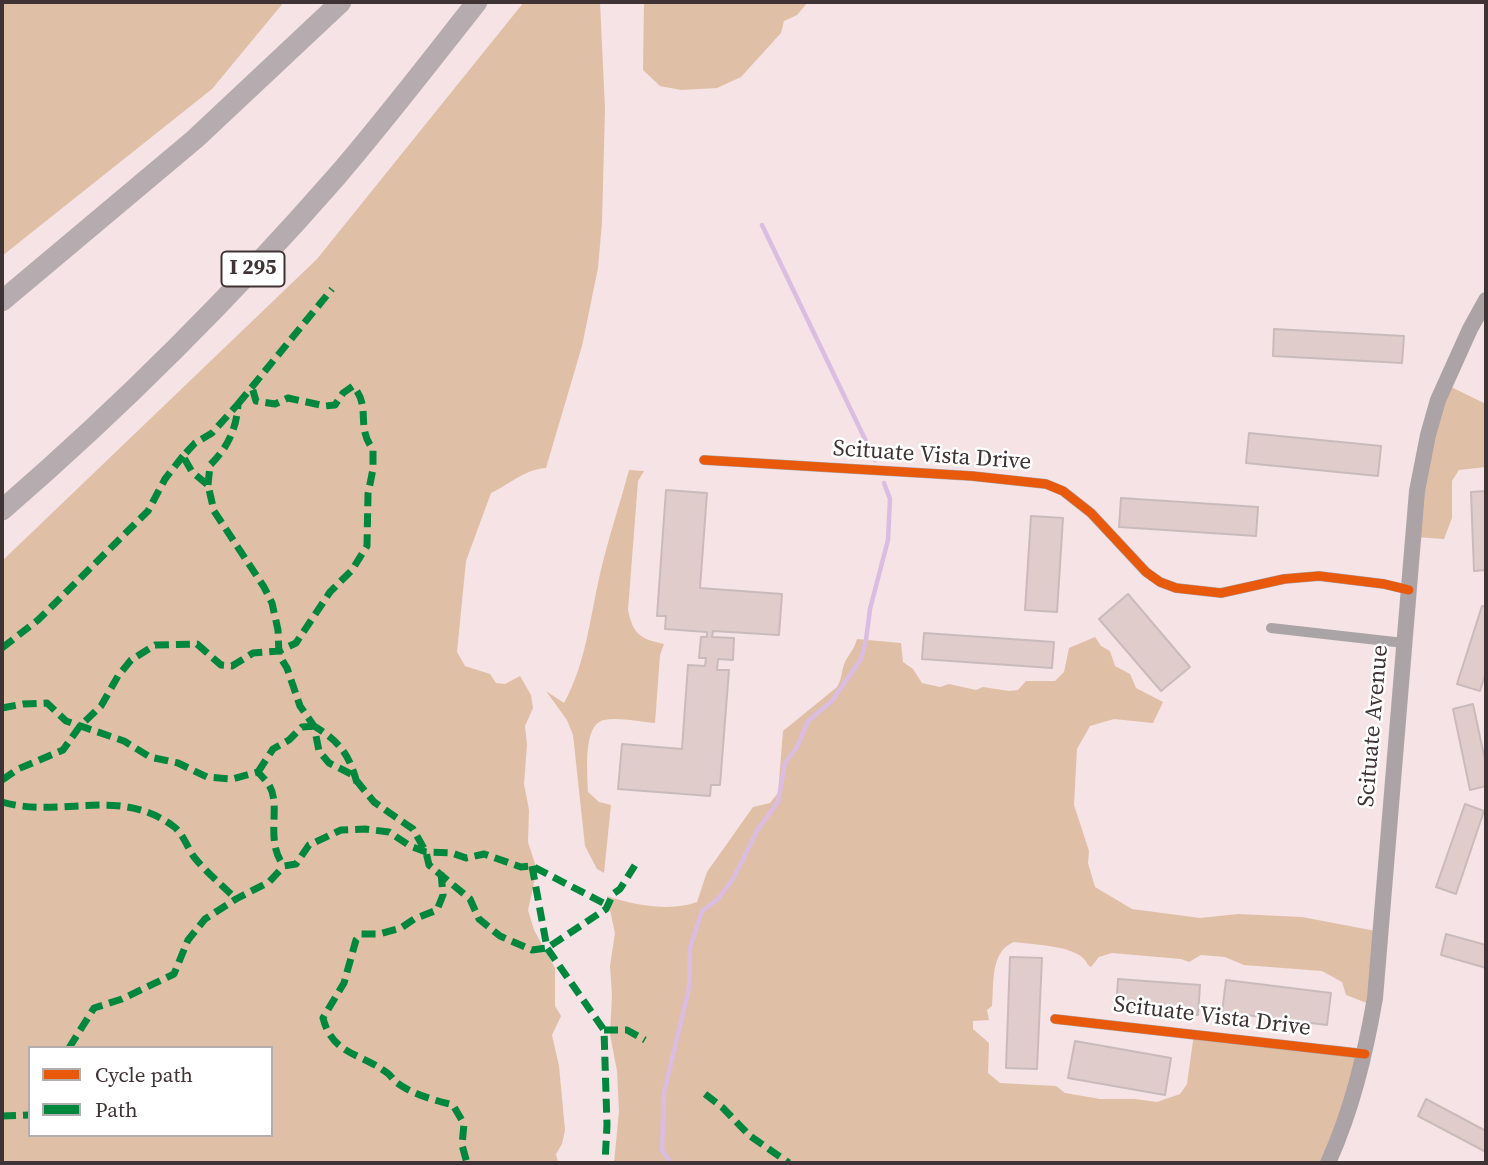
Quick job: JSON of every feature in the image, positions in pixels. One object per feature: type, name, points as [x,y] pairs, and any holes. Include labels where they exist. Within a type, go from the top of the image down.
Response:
[{"type":"highway","points":[[2,301],[185,147],[341,2]]},
{"type":"highway","name":"I 295","points":[[2,510],[120,403],[232,291],[338,175],[477,2]]},
{"type":"main road","name":"Scituate Avenue","points":[[1328,1163],[1351,1105],[1375,998],[1417,491],[1438,400],[1486,300]]},
{"type":"street","name":"Scituate Vista Drive","points":[[704,460],[972,476],[1046,484],[1063,491],[1091,513],[1146,572],[1160,582],[1176,588],[1221,593],[1284,579],[1319,576],[1409,590]]},
{"type":"street","points":[[1271,628],[1404,643]]},
{"type":"street","name":"Scituate Vista Drive","points":[[1055,1019],[1364,1054]]},
{"type":"shaded area","points":[[2,2],[284,2],[212,89],[2,256]]},
{"type":"shaded area","points":[[524,2],[600,2],[605,109],[602,222],[598,268],[582,346],[546,468],[524,474],[491,493],[466,561],[457,652],[465,666],[490,674],[496,683],[505,684],[520,676],[531,695],[533,708],[525,726],[527,745],[524,784],[529,810],[528,842],[537,870],[528,910],[534,930],[555,968],[555,1006],[561,1016],[552,1035],[559,1066],[565,1130],[562,1144],[556,1154],[558,1163],[2,1163],[2,561],[317,259]]},
{"type":"shaded area","points":[[644,2],[808,2],[797,15],[784,21],[781,33],[741,77],[717,88],[681,90],[660,86],[643,70]]},
{"type":"shaded area","points":[[1447,385],[1486,404],[1486,467],[1459,470],[1452,481],[1452,518],[1444,539],[1415,537],[1418,496]]},
{"type":"shaded area","points":[[629,470],[644,471],[638,481],[628,610],[632,625],[639,634],[664,644],[660,655],[655,723],[623,719],[604,720],[597,724],[589,740],[588,792],[599,802],[611,805],[604,873],[597,869],[585,846],[573,735],[567,720],[546,691],[564,703],[578,672],[603,561]]},
{"type":"shaded area","points":[[1095,637],[1101,646],[1110,651],[1115,666],[1130,674],[1136,688],[1163,702],[1153,723],[1114,719],[1090,726],[1077,749],[1074,805],[1089,851],[1088,863],[1095,887],[1132,909],[1200,918],[1238,914],[1302,917],[1381,932],[1372,1005],[1346,995],[1342,982],[1322,971],[1244,965],[1225,957],[1201,955],[1189,962],[1112,953],[1099,957],[1091,967],[1084,958],[1067,950],[1014,942],[1006,946],[997,960],[992,1006],[987,1010],[989,1020],[973,1021],[973,1029],[989,1043],[988,1073],[1000,1083],[1056,1086],[1065,1093],[1100,1099],[1157,1102],[1180,1094],[1187,1084],[1194,1034],[1364,1055],[1330,1163],[614,1163],[619,1111],[617,1071],[610,1034],[610,966],[615,933],[607,896],[664,907],[697,902],[707,872],[753,807],[770,803],[778,793],[783,731],[837,687],[845,662],[857,639],[901,643],[903,662],[913,669],[922,683],[940,687],[949,684],[976,690],[983,687],[1009,691],[1018,690],[1026,681],[1055,681],[1064,672],[1069,648]]},
{"type":"building","points":[[1274,329],[1404,336],[1402,363],[1273,356]]},
{"type":"building","points":[[1249,433],[1381,446],[1378,476],[1246,463]]},
{"type":"building","points":[[666,490],[707,493],[700,588],[782,594],[779,635],[713,631],[712,637],[734,638],[733,660],[718,659],[717,670],[729,670],[720,785],[711,785],[710,796],[618,789],[622,744],[682,749],[688,665],[705,666],[706,658],[699,658],[701,637],[707,637],[707,632],[665,629],[666,616],[657,616]]},
{"type":"building","points":[[1486,491],[1486,570],[1474,571],[1471,492]]},
{"type":"building","points":[[1121,498],[1258,507],[1256,536],[1119,527]]},
{"type":"building","points":[[1031,516],[1063,518],[1057,612],[1025,610]]},
{"type":"building","points":[[1128,594],[1190,667],[1161,691],[1099,619]]},
{"type":"building","points":[[1482,606],[1486,607],[1486,672],[1480,691],[1457,684]]},
{"type":"building","points":[[924,633],[1054,642],[1052,668],[922,659]]},
{"type":"building","points":[[1473,704],[1486,765],[1486,786],[1470,790],[1453,709]]},
{"type":"building","points":[[1465,804],[1484,811],[1456,894],[1436,887]]},
{"type":"building","points":[[1446,934],[1486,945],[1486,968],[1441,955]]},
{"type":"building","points":[[1010,957],[1042,958],[1037,1069],[1006,1068]]},
{"type":"building","points":[[1118,979],[1200,985],[1198,1015],[1116,1009]]},
{"type":"building","points":[[1226,980],[1331,993],[1327,1025],[1222,1012]]},
{"type":"building","points":[[1075,1041],[1171,1058],[1165,1095],[1068,1078]]},
{"type":"building","points":[[1426,1099],[1486,1131],[1486,1152],[1418,1116]]},
{"type":"waterway","points":[[762,225],[875,460]]},
{"type":"waterway","points":[[671,1163],[662,1150],[664,1093],[689,988],[690,948],[702,911],[718,899],[733,879],[758,829],[778,802],[785,763],[797,747],[808,721],[832,701],[861,659],[870,609],[888,540],[890,499],[884,483]]},
{"type":"marked path","points":[[238,404],[332,289]]},
{"type":"marked path","points":[[2,780],[18,769],[63,750],[80,726],[101,706],[118,676],[131,660],[155,645],[197,644],[221,665],[232,666],[253,653],[279,651],[296,643],[330,592],[352,570],[367,546],[368,494],[373,469],[373,449],[365,433],[359,394],[353,386],[343,393],[335,405],[325,406],[288,398],[275,404],[256,401],[252,387]]},
{"type":"marked path","points":[[208,485],[210,465],[230,438],[238,404],[212,433],[195,443],[183,456],[192,472],[208,485],[214,511],[272,603],[278,630],[279,655],[287,668],[300,706],[314,726]]},
{"type":"marked path","points":[[2,648],[38,620],[148,511],[165,479],[183,456]]},
{"type":"marked path","points":[[2,708],[47,703],[66,721],[124,741],[150,757],[178,763],[207,777],[232,779],[258,772],[273,793],[275,846],[284,866],[296,864],[309,845],[341,830],[365,829],[389,832],[410,846],[426,852],[452,853],[466,858],[484,854],[521,867],[532,866],[609,906]]},
{"type":"marked path","points":[[258,772],[273,749],[289,740],[302,727],[314,726]]},
{"type":"marked path","points":[[357,783],[354,773],[351,764],[342,750],[314,726],[319,751],[329,763],[351,774],[374,802],[413,829],[426,852],[429,865],[470,899],[479,919],[500,936],[532,950],[547,948],[606,909],[613,894],[620,889],[637,862]]},
{"type":"marked path","points":[[2,802],[46,807],[110,805],[153,814],[176,829],[199,863],[236,899]]},
{"type":"marked path","points":[[70,1046],[94,1008],[122,999],[174,974],[188,940],[205,919],[269,882],[284,866]]},
{"type":"marked path","points":[[532,866],[547,948],[604,1030],[607,1125],[605,1163]]},
{"type":"marked path","points":[[441,873],[443,895],[437,910],[414,919],[401,928],[379,934],[361,934],[356,940],[344,983],[323,1018],[327,1030],[340,1046],[388,1073],[410,1091],[453,1105],[464,1124],[462,1145],[467,1163]]},
{"type":"marked path","points":[[604,1030],[627,1030],[645,1040]]},
{"type":"marked path","points":[[705,1094],[750,1136],[789,1163]]},
{"type":"marked path","points":[[2,1116],[28,1115]]},
{"type":"cycle path","points":[[704,460],[972,476],[1046,484],[1063,491],[1091,513],[1146,572],[1160,582],[1176,588],[1221,593],[1284,579],[1319,576],[1409,590]]},
{"type":"cycle path","points":[[1055,1019],[1365,1054]]}]
